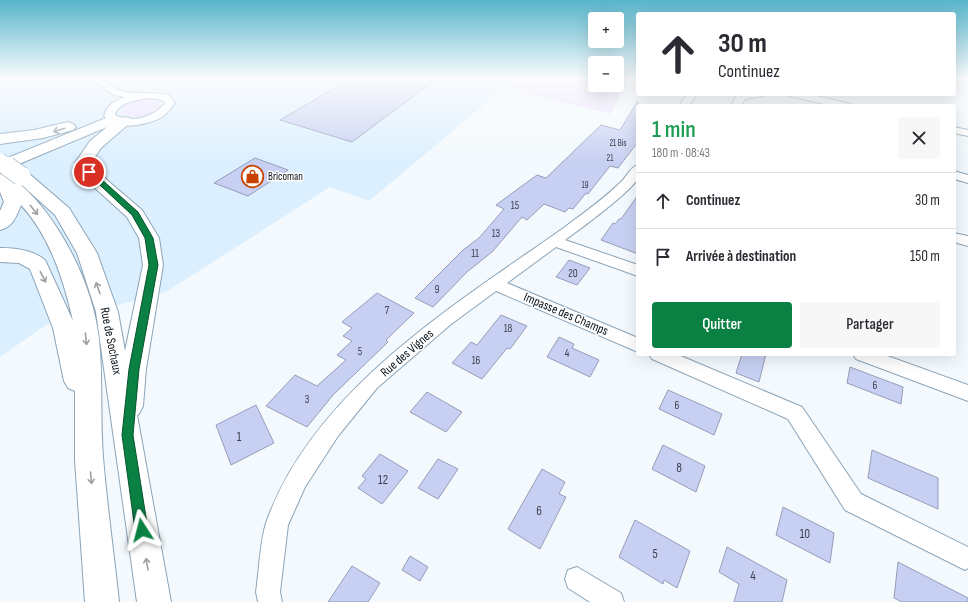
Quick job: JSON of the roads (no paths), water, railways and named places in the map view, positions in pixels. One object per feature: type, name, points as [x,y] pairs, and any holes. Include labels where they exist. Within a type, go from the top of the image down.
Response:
[{"type":"main road","points":[[0,138],[20,138],[52,132],[117,110]]},
{"type":"main road","points":[[7,177],[117,110]]},
{"type":"main road","points":[[117,110],[89,150],[83,163],[102,185],[135,214],[149,238],[153,265],[134,369],[127,435]]},
{"type":"main road","points":[[0,162],[7,177],[13,202],[7,216],[0,224]]},
{"type":"main road","name":"Rue de Sochaux","points":[[7,177],[33,208],[51,234],[63,258],[79,300],[87,338],[88,439],[102,602]]},
{"type":"main road","name":"Rue de Sochaux","points":[[7,177],[62,212],[87,253],[107,312],[154,602]]},
{"type":"main road","points":[[0,255],[10,254],[22,257],[37,265],[52,294],[72,350],[88,439]]},
{"type":"street","points":[[114,106],[117,110],[143,120],[158,115],[169,106]]},
{"type":"street","points":[[117,110],[123,106]]},
{"type":"street","points":[[956,130],[968,133]]},
{"type":"street","name":"Rue des Vignes","points":[[270,602],[268,592],[277,525],[297,480],[331,430],[372,383],[444,321],[593,214],[628,182],[636,171]]},
{"type":"street","points":[[956,176],[968,179]]},
{"type":"street","points":[[956,238],[968,241]]},
{"type":"street","points":[[554,241],[636,270]]},
{"type":"street","name":"Impasse des Champs","points":[[494,284],[636,344]]},
{"type":"street","points":[[663,356],[795,413],[853,502],[965,558]]},
{"type":"street","points":[[867,356],[968,393]]},
{"type":"street","points":[[577,579],[612,602]]},
{"type":"place","name":"Bricoman","points":[[252,176]]}]
